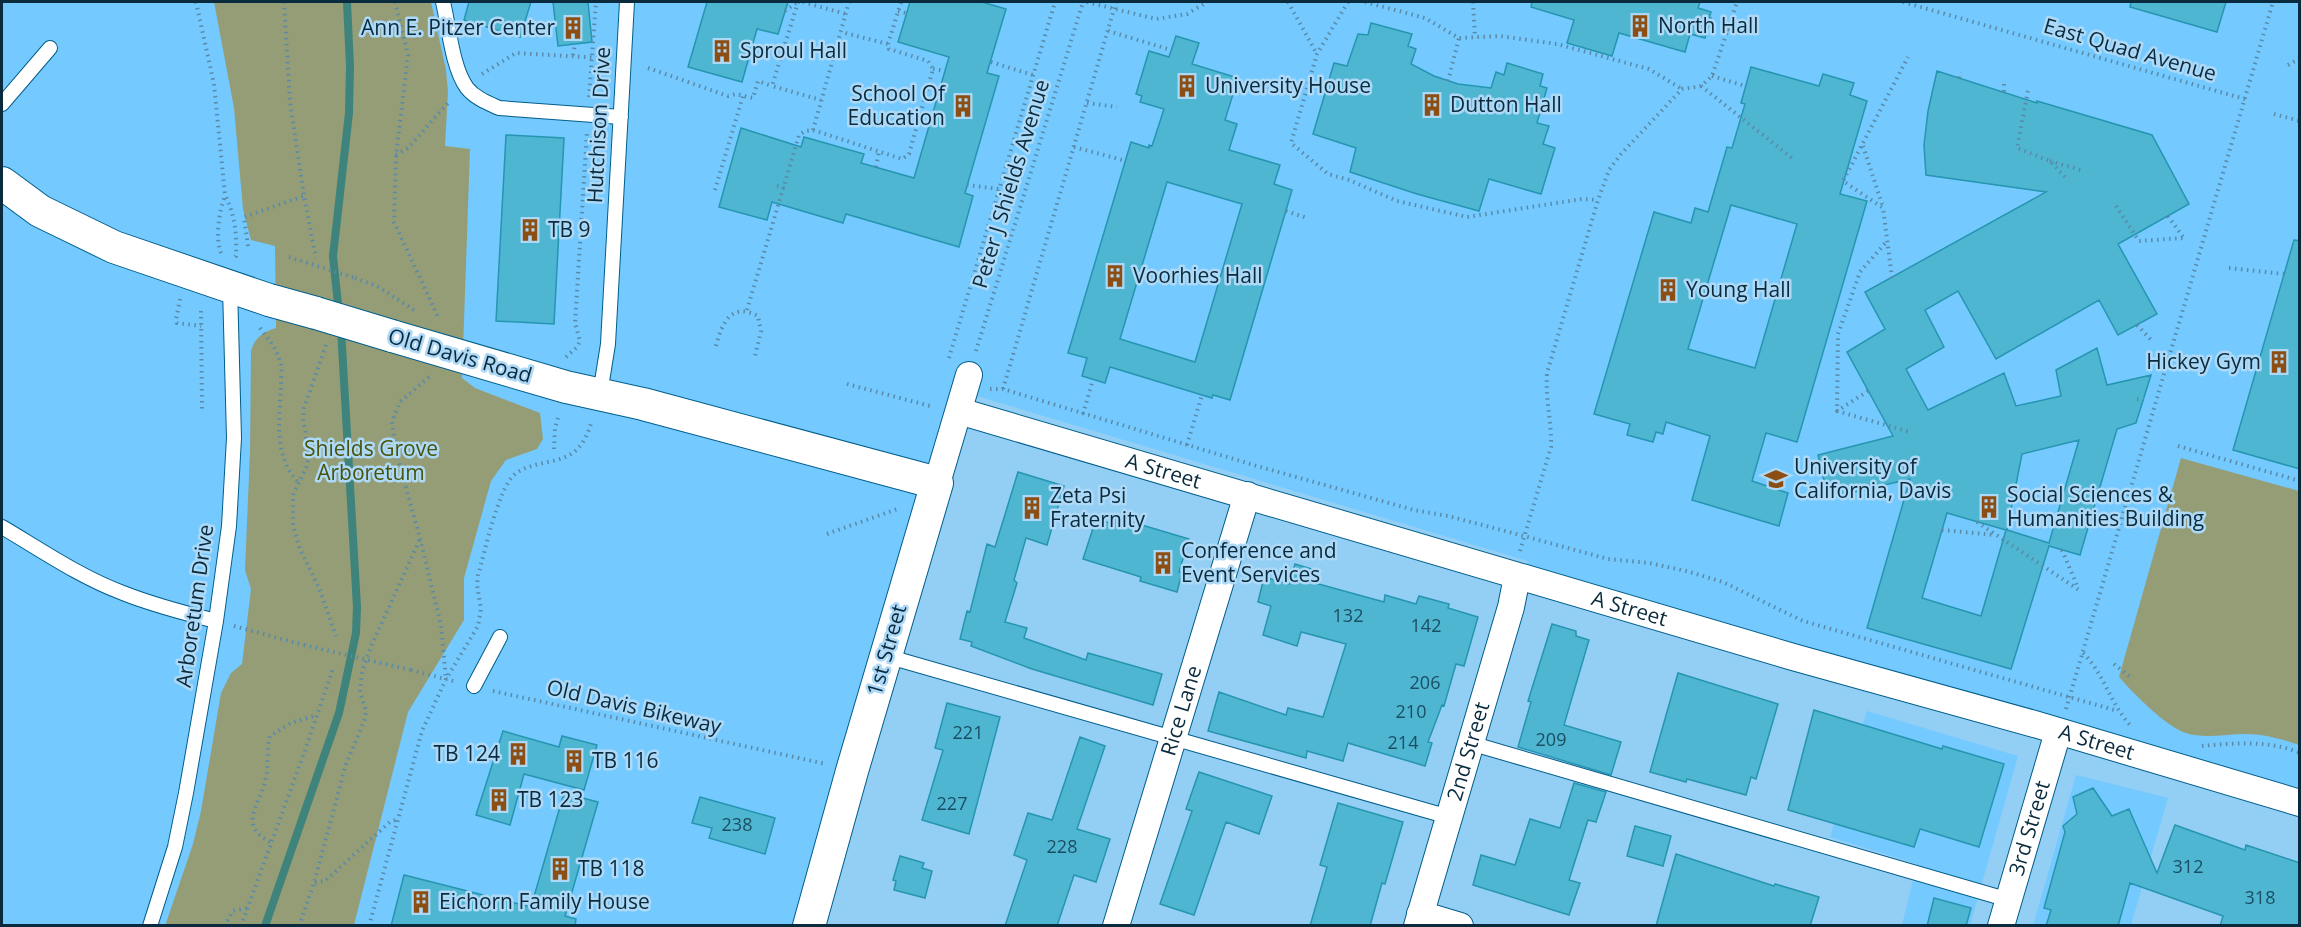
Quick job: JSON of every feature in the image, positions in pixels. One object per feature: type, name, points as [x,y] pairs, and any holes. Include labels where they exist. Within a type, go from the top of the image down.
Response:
[{"type":"street","name":"Old Davis Road","points":[[2,183],[40,211],[88,236],[142,258],[227,269],[316,313],[392,336],[555,384],[937,483]]},
{"type":"street","name":"1st Street","points":[[809,926],[937,483],[947,409],[969,375]]},
{"type":"street","name":"A Street","points":[[947,409],[2300,803]]},
{"type":"street","name":"Rice Lane","points":[[1116,926],[1247,495]]},
{"type":"street","name":"2nd Street","points":[[1418,920],[1511,607],[1517,576]]},
{"type":"street","name":"3rd Street","points":[[2001,926],[2058,732]]},
{"type":"street","points":[[1418,920],[1460,926]]},
{"type":"lane","points":[[443,2],[457,66],[468,88],[481,100],[499,108],[621,117]]},
{"type":"lane","name":"Hutchison Drive","points":[[600,394],[608,344],[627,2]]},
{"type":"lane","points":[[2,104],[50,48]]},
{"type":"lane","name":"Arboretum Drive","points":[[150,926],[175,847],[191,770],[229,526],[234,438],[227,269]]},
{"type":"lane","points":[[2,527],[84,575],[121,593],[216,621]]},
{"type":"lane","points":[[474,686],[500,637]]},
{"type":"lane","points":[[886,656],[1449,817]]},
{"type":"lane","points":[[1470,743],[2009,900]]},
{"type":"path","points":[[196,2],[214,84],[225,195],[234,211],[236,256],[227,269]]},
{"type":"path","points":[[284,2],[290,102],[303,196],[316,258]]},
{"type":"path","points":[[577,347],[580,340],[575,323],[596,2]]},
{"type":"path","points":[[785,11],[797,2]]},
{"type":"path","points":[[772,86],[797,2]]},
{"type":"path","points":[[803,2],[846,14]]},
{"type":"path","points":[[813,130],[849,2]]},
{"type":"path","points":[[747,310],[786,188],[799,135],[805,130],[813,130],[902,159],[909,154],[933,69],[928,61],[889,49],[888,44],[901,2]]},
{"type":"path","points":[[949,359],[1055,2]]},
{"type":"path","name":"Peter J Shields Avenue","points":[[969,375],[1083,2]]},
{"type":"path","points":[[1087,2],[1156,19],[1187,14],[1207,2]]},
{"type":"path","points":[[1116,2],[1003,389],[1414,510],[1524,536],[1608,560],[1649,563],[1686,571],[1724,582],[1803,621],[2118,711]]},
{"type":"path","points":[[1288,2],[1317,54]]},
{"type":"path","points":[[1348,2],[1317,54],[1291,143],[1328,174],[1349,180],[1397,201],[1467,217],[1582,199],[1598,200]]},
{"type":"path","points":[[1365,2],[1425,18],[1459,38],[1500,36],[1557,44],[1649,69],[1682,89]]},
{"type":"path","points":[[1473,2],[1475,38]]},
{"type":"path","points":[[1517,576],[1524,536],[1551,447],[1552,431],[1545,392],[1547,374],[1598,200],[1609,170],[1682,89],[1701,86],[1712,76],[1737,2]]},
{"type":"path","name":"East Quad Avenue","points":[[1903,2],[2245,99]]},
{"type":"path","points":[[2058,732],[2273,2]]},
{"type":"path","points":[[898,11],[906,13]]},
{"type":"path","points":[[1728,29],[1740,34]]},
{"type":"path","points":[[1108,31],[1171,50]]},
{"type":"path","points":[[841,32],[888,44]]},
{"type":"path","points":[[1448,81],[1459,38]]},
{"type":"path","points":[[573,55],[575,44]]},
{"type":"path","points":[[482,74],[516,53],[602,58]]},
{"type":"path","points":[[1883,208],[1844,181],[1908,57]]},
{"type":"path","points":[[2288,65],[2300,58]]},
{"type":"path","points":[[991,62],[1033,75]]},
{"type":"path","points":[[648,68],[728,96],[736,94],[753,98],[758,81],[821,100]]},
{"type":"path","points":[[933,69],[945,71]]},
{"type":"path","points":[[1959,78],[1960,72]]},
{"type":"path","points":[[1712,76],[1745,86]]},
{"type":"path","points":[[2004,84],[2004,92]]},
{"type":"path","points":[[1701,86],[1792,158]]},
{"type":"path","points":[[2028,91],[2017,148],[2084,171]]},
{"type":"path","points":[[715,190],[743,96]]},
{"type":"path","points":[[1087,103],[1117,107]]},
{"type":"path","points":[[396,156],[408,148],[448,104]]},
{"type":"path","points":[[2274,114],[2300,121]]},
{"type":"path","points":[[2022,121],[2030,123]]},
{"type":"path","points":[[1862,145],[1883,208],[1892,278]]},
{"type":"path","points":[[1074,147],[1125,161]]},
{"type":"path","points":[[876,167],[879,151]]},
{"type":"path","points":[[2050,160],[2068,180]]},
{"type":"path","points":[[967,185],[999,189]]},
{"type":"path","points":[[777,186],[786,188]]},
{"type":"path","points":[[225,195],[220,207],[219,250],[227,269]]},
{"type":"path","points":[[248,246],[244,217],[303,196]]},
{"type":"path","points":[[2116,206],[2139,241],[2183,238],[2168,216]]},
{"type":"path","points":[[1286,212],[1307,219]]},
{"type":"path","points":[[1837,411],[1838,334],[1860,272],[1887,241]]},
{"type":"path","points":[[289,258],[355,278]]},
{"type":"path","points":[[2229,268],[2284,274]]},
{"type":"path","points":[[181,296],[177,323],[201,326]]},
{"type":"path","points":[[716,346],[722,324],[739,310],[747,310],[758,316],[760,331],[755,356]]},
{"type":"path","points":[[201,311],[202,409]]},
{"type":"path","points":[[2137,325],[2153,342]]},
{"type":"path","points":[[260,328],[276,350],[281,367],[279,413],[281,452],[287,470],[298,482]]},
{"type":"path","points":[[326,345],[304,408],[303,419],[309,455],[307,466],[293,495],[293,526],[300,549],[319,588],[336,636]]},
{"type":"path","points":[[1083,414],[1093,379]]},
{"type":"path","points":[[848,384],[947,409]]},
{"type":"path","points":[[1837,411],[1868,391]]},
{"type":"path","points":[[369,926],[422,731],[446,679],[478,626],[481,609],[477,585],[478,574],[503,492],[512,476],[525,467],[568,456],[579,448],[592,422],[600,394]]},
{"type":"path","points":[[1187,445],[1202,395]]},
{"type":"path","points":[[2137,399],[2144,399]]},
{"type":"path","points":[[1837,411],[1910,432]]},
{"type":"path","points":[[554,449],[555,428],[559,413]]},
{"type":"path","points":[[2178,446],[2300,481]]},
{"type":"path","points":[[828,534],[897,509]]},
{"type":"path","points":[[1977,522],[2079,590],[2062,550]]},
{"type":"path","points":[[1942,530],[1998,535]]},
{"type":"path","points":[[299,926],[314,883],[346,764],[365,719],[366,711],[360,692],[362,672],[372,644],[420,538]]},
{"type":"path","name":"Old Davis Bikeway","points":[[216,621],[474,686],[852,771]]},
{"type":"path","points":[[2083,653],[2092,662],[2118,711],[2139,731]]},
{"type":"path","points":[[2114,664],[2131,678]]},
{"type":"path","points":[[241,926],[333,669]]},
{"type":"path","points":[[270,842],[262,837],[255,828],[253,813],[265,783],[267,745],[270,735],[291,723],[317,715]]},
{"type":"path","points":[[2198,746],[2251,744],[2300,753]]},
{"type":"path","points":[[314,883],[325,881],[390,822],[398,819]]},
{"type":"path","points":[[224,926],[233,911],[247,908]]},
{"type":"shaded area","name":"University of California, Davis","points":[[2,2],[2299,2],[2299,797],[1525,571],[1528,561],[977,396],[820,925],[2,926]]},
{"type":"shaded area","points":[[1867,711],[2018,756],[1970,925],[1902,925],[1917,864],[1830,837]]},
{"type":"shaded area","points":[[2076,775],[2168,798],[2131,925],[2033,926]]},
{"type":"green space","name":"Shields Grove Arboretum","points":[[214,2],[431,2],[446,70],[448,91],[445,146],[470,149],[462,378],[475,388],[540,413],[543,439],[537,449],[506,460],[491,481],[464,578],[464,620],[408,712],[354,925],[165,926],[193,844],[201,811],[221,693],[231,673],[242,664],[251,589],[245,570],[251,351],[260,336],[276,328],[275,246],[251,240],[243,209],[234,108]]},
{"type":"green space","points":[[2181,458],[2299,491],[2299,745],[2259,735],[2208,736],[2186,733],[2160,717],[2119,677]]},
{"type":"building","points":[[469,2],[531,2],[520,37],[464,20]]},
{"type":"building","points":[[553,2],[588,2],[592,42],[558,46]]},
{"type":"building","name":"Sproul Hall","points":[[707,2],[788,2],[778,34],[757,29],[742,82],[688,67]]},
{"type":"building","name":"School Of Education","points":[[910,2],[982,2],[1006,9],[987,73],[999,76],[965,193],[973,196],[959,247],[846,214],[843,223],[772,202],[767,220],[719,207],[741,128],[801,147],[804,137],[864,154],[861,163],[914,178],[949,57],[898,42]]},
{"type":"building","name":"North Hall","points":[[1532,2],[1700,2],[1698,8],[1711,12],[1709,18],[1711,18],[1705,38],[1690,34],[1685,52],[1619,33],[1612,56],[1567,43],[1574,20],[1531,7]]},
{"type":"building","points":[[2131,2],[2226,2],[2217,32],[2130,7]]},
{"type":"building","name":"Dutton Hall","points":[[1371,23],[1412,34],[1408,46],[1416,49],[1411,64],[1434,76],[1458,84],[1491,88],[1496,72],[1504,75],[1507,63],[1543,74],[1540,86],[1547,88],[1537,123],[1549,126],[1543,144],[1555,148],[1541,194],[1489,179],[1479,211],[1350,172],[1356,148],[1313,134],[1334,63],[1347,66],[1358,34],[1368,35]]},
{"type":"building","name":"Voorhies Hall","points":[[1176,36],[1199,43],[1192,64],[1238,78],[1225,120],[1237,124],[1229,150],[1280,165],[1274,184],[1292,190],[1230,400],[1213,395],[1212,398],[1110,367],[1105,383],[1082,376],[1087,358],[1068,353],[1131,142],[1149,148],[1149,145],[1152,146],[1164,109],[1140,102],[1142,96],[1136,94],[1149,51],[1169,57]],"holes":[[[1167,182],[1242,204],[1195,362],[1120,339]]]},
{"type":"building","name":"Young Hall","points":[[1751,67],[1819,86],[1823,74],[1854,83],[1850,95],[1867,101],[1840,194],[1867,201],[1797,442],[1766,433],[1752,481],[1788,493],[1779,526],[1692,500],[1710,436],[1666,422],[1663,434],[1656,432],[1653,442],[1627,435],[1630,424],[1594,414],[1654,212],[1691,223],[1695,208],[1708,212],[1727,147],[1732,148],[1745,104],[1741,103]],"holes":[[[1731,205],[1797,224],[1755,368],[1688,349]]]},
{"type":"building","points":[[1937,71],[2037,103],[2037,101],[2152,135],[2189,204],[2118,244],[2157,314],[2118,335],[2099,300],[1996,359],[1958,291],[1925,310],[1944,347],[1906,369],[1928,410],[2004,373],[2016,406],[2061,396],[2056,370],[2097,348],[2107,385],[2151,375],[2136,423],[2117,429],[2080,555],[2049,546],[2011,669],[1867,628],[1910,479],[1828,498],[1818,455],[1893,436],[1847,352],[1885,329],[1865,292],[2046,192],[1926,175],[1924,145],[1928,111]],"holes":[[[2079,440],[2049,543],[2007,530],[2022,454]],[[1947,513],[2006,530],[1981,616],[1922,598]]]},
{"type":"building","name":"TB 9","points":[[506,135],[564,138],[554,324],[496,321]]},
{"type":"building","name":"Hickey Gym","points":[[2294,240],[2300,241],[2300,469],[2233,450]]},
{"type":"building","points":[[1018,472],[1064,486],[1047,545],[1026,538],[1014,580],[1017,583],[1005,622],[1027,628],[1024,638],[1086,660],[1088,653],[1162,674],[1153,705],[1032,669],[971,646],[972,642],[960,639],[967,611],[970,612],[987,544],[995,547]]},
{"type":"building","points":[[1115,517],[1189,539],[1179,572],[1182,573],[1177,592],[1140,581],[1141,577],[1083,559],[1096,519],[1113,524]]},
{"type":"building","points":[[1295,564],[1318,571],[1315,583],[1384,602],[1385,595],[1416,604],[1419,596],[1449,604],[1448,608],[1478,617],[1464,666],[1456,664],[1444,706],[1442,705],[1428,742],[1432,743],[1425,766],[1348,743],[1343,761],[1307,751],[1306,758],[1208,731],[1219,692],[1286,715],[1288,708],[1323,717],[1346,644],[1301,632],[1297,646],[1263,635],[1271,606],[1258,602],[1264,577],[1289,584]]},
{"type":"building","points":[[1552,624],[1576,631],[1576,636],[1589,640],[1564,725],[1621,742],[1611,775],[1518,747],[1531,702],[1528,701]]},
{"type":"building","points":[[1678,673],[1778,704],[1756,779],[1751,777],[1746,795],[1687,779],[1686,782],[1650,772]]},
{"type":"building","points":[[947,703],[1000,717],[969,834],[922,820],[943,750],[935,748]]},
{"type":"building","points":[[1814,710],[1942,749],[1943,746],[2004,764],[1979,847],[1920,829],[1914,847],[1788,810]]},
{"type":"building","points":[[503,731],[559,747],[562,736],[597,745],[584,790],[524,774],[510,825],[476,815]]},
{"type":"building","points":[[1080,737],[1105,746],[1077,829],[1110,839],[1096,882],[1074,875],[1057,926],[1005,926],[1027,860],[1014,855],[1028,813],[1052,820]]},
{"type":"building","points":[[1199,772],[1272,796],[1259,834],[1226,822],[1194,915],[1160,904],[1192,811],[1186,809]]},
{"type":"building","points":[[1574,783],[1606,792],[1596,822],[1588,820],[1569,880],[1580,883],[1569,915],[1473,885],[1481,855],[1515,865],[1530,819],[1560,828]]},
{"type":"building","points":[[2093,788],[2112,816],[2129,809],[2157,873],[2175,825],[2245,850],[2246,845],[2300,863],[2300,926],[2220,926],[2223,916],[2130,883],[2118,926],[2046,926],[2051,910],[2044,908],[2065,832],[2063,826],[2077,814],[2073,797]]},
{"type":"building","points":[[564,793],[598,802],[565,916],[576,919],[575,926],[391,926],[404,875],[531,907]]},
{"type":"building","points":[[700,797],[775,818],[765,854],[709,838],[712,828],[692,823]]},
{"type":"building","points":[[1338,803],[1403,822],[1370,926],[1310,926],[1327,867],[1320,865]]},
{"type":"building","points":[[1635,826],[1671,836],[1663,866],[1627,856]]},
{"type":"building","points":[[1676,854],[1774,886],[1775,884],[1819,897],[1810,926],[1656,926]]},
{"type":"building","points":[[900,856],[924,863],[922,868],[932,871],[925,898],[894,890],[896,881],[893,880]]},
{"type":"building","points":[[1934,898],[1971,908],[1966,926],[1927,926]]},
{"type":"waterway","points":[[339,314],[333,256],[349,113],[350,66],[347,2]]},
{"type":"waterway","points":[[265,926],[339,713],[356,633],[357,607],[341,329]]},
{"type":"place","name":"North Hall","points":[[1640,26]]},
{"type":"place","name":"Ann E. Pitzer Center","points":[[573,28]]},
{"type":"place","name":"Sproul Hall","points":[[722,51]]},
{"type":"place","name":"University House","points":[[1187,86]]},
{"type":"place","name":"Dutton Hall","points":[[1432,105]]},
{"type":"place","name":"School Of Education","points":[[963,106]]},
{"type":"place","name":"TB 9","points":[[530,230]]},
{"type":"place","name":"Voorhies Hall","points":[[1115,276]]},
{"type":"place","name":"Young Hall","points":[[1668,290]]},
{"type":"place","name":"Hickey Gym","points":[[2279,362]]},
{"type":"place","name":"University of California, Davis","points":[[1776,479]]},
{"type":"place","name":"Social Sciences & Humanities Building","points":[[1989,507]]},
{"type":"place","name":"Zeta Psi Fraternity","points":[[1032,508]]},
{"type":"place","name":"Conference and Event Services","points":[[1163,563]]},
{"type":"place","name":"TB 124","points":[[518,754]]},
{"type":"place","name":"TB 116","points":[[574,761]]},
{"type":"place","name":"TB 123","points":[[499,800]]},
{"type":"place","name":"TB 118","points":[[560,869]]},
{"type":"place","name":"Eichorn Family House","points":[[421,902]]}]
